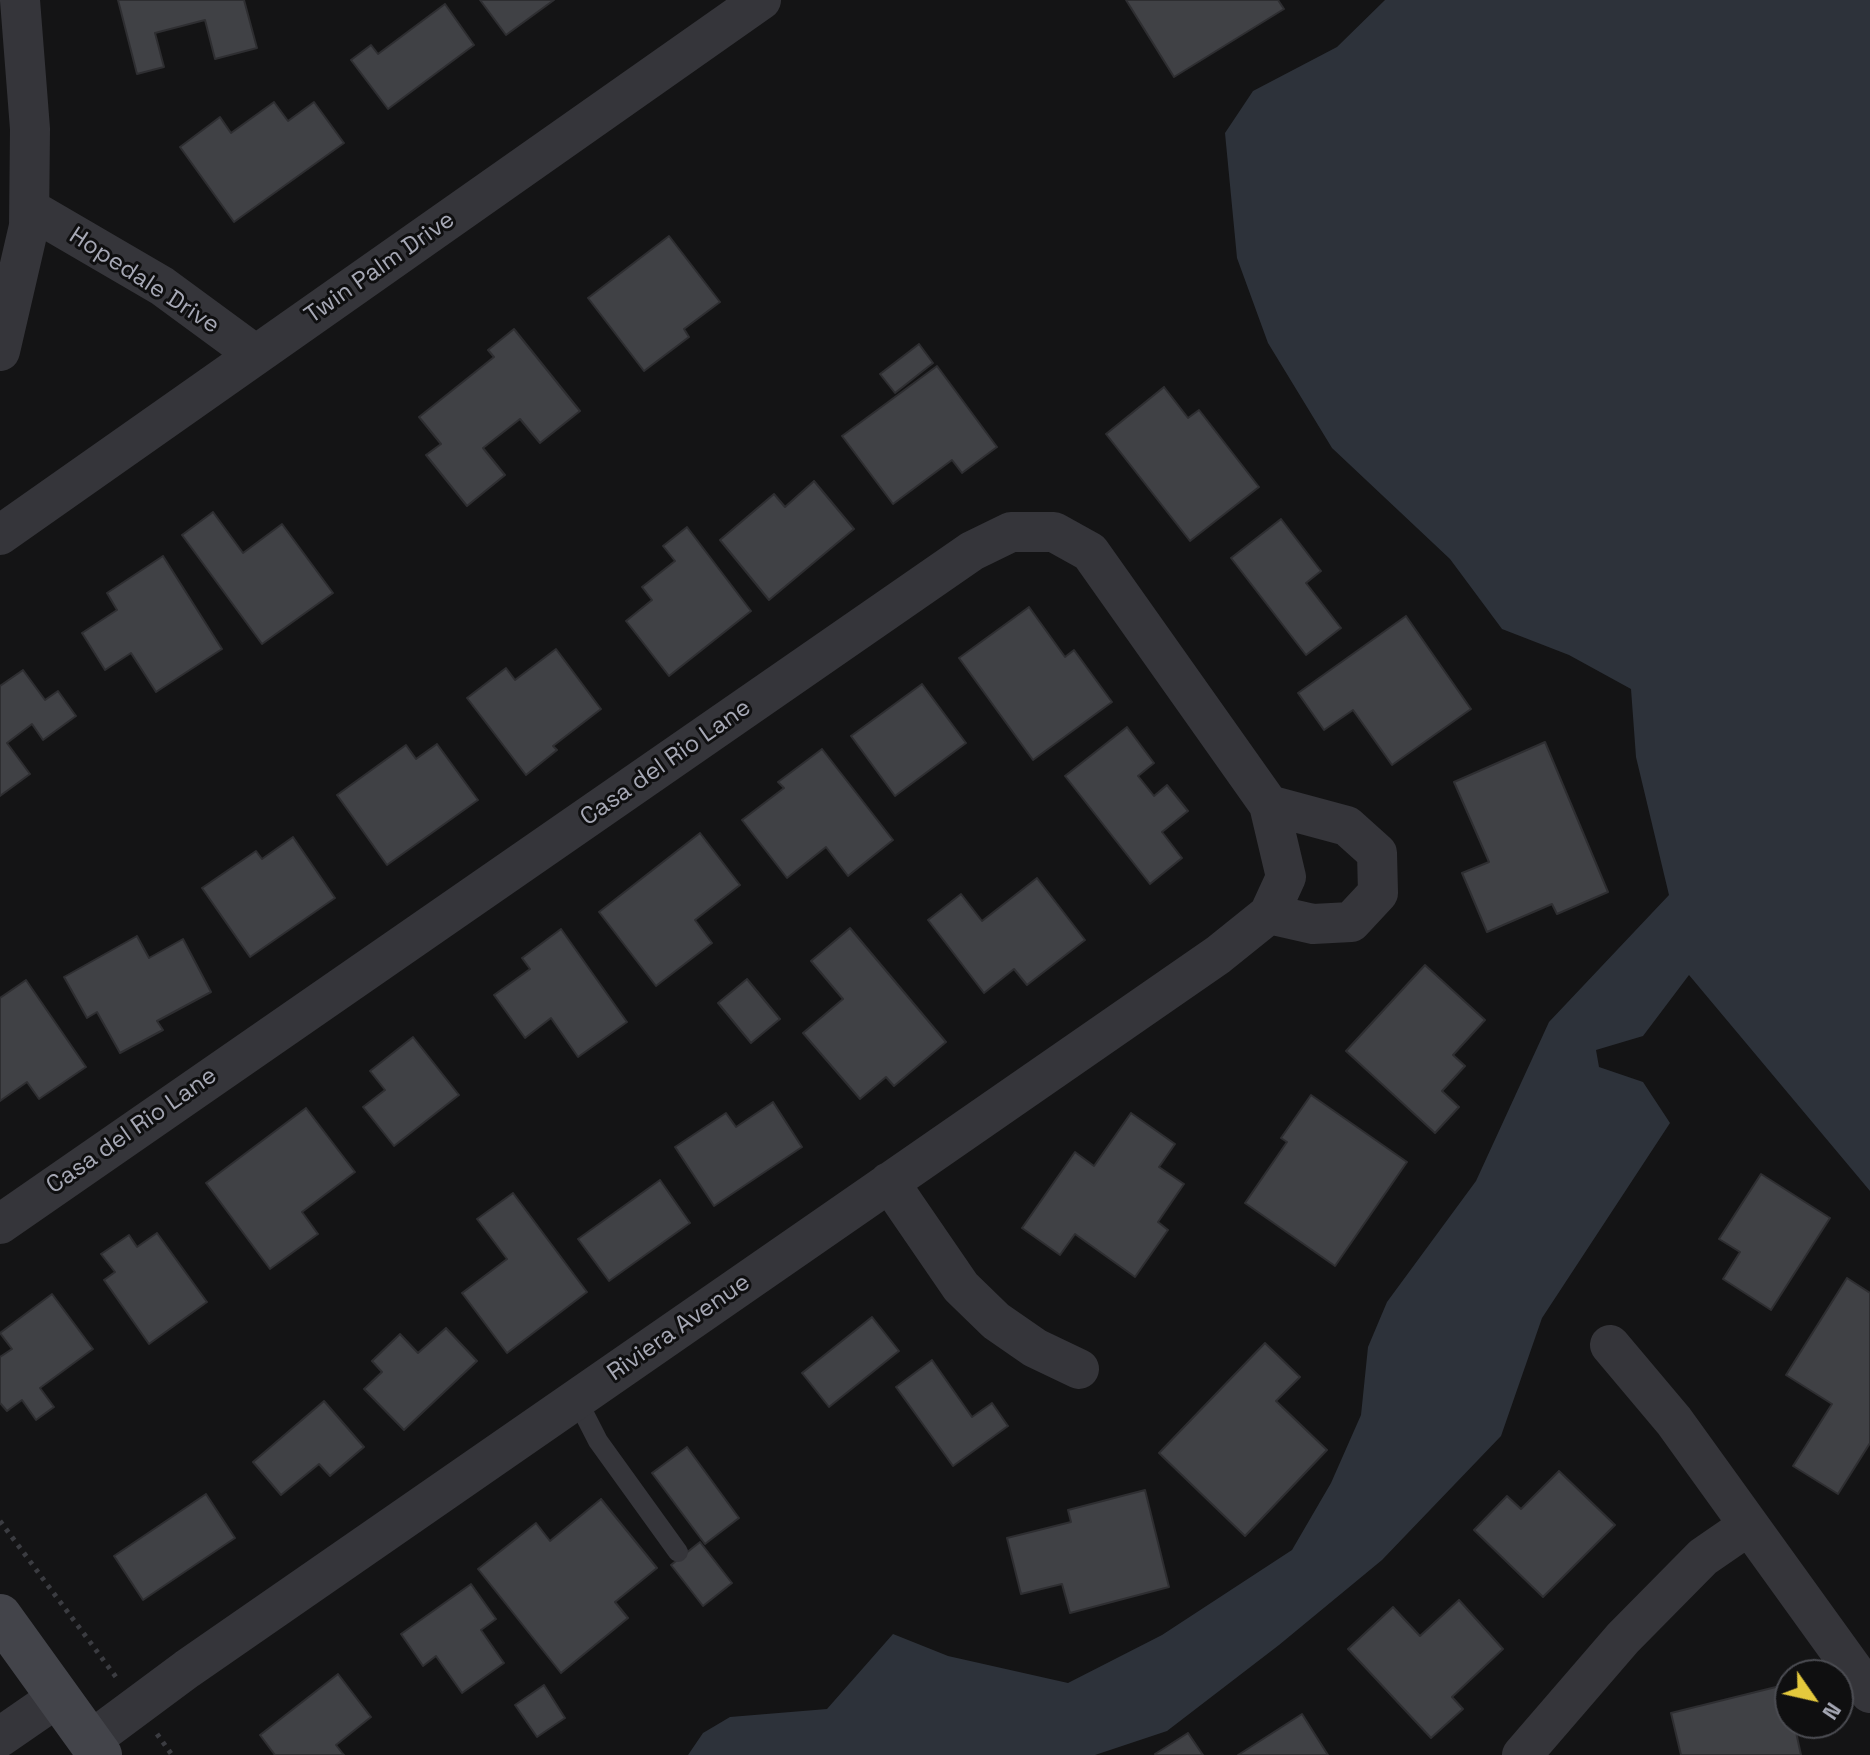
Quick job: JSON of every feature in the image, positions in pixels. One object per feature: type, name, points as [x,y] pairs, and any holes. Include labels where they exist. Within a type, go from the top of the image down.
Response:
[{"type":"main road","points":[[0,1616],[95,1748]]},
{"type":"street","points":[[0,351],[29,226],[30,209],[30,129],[20,0]]},
{"type":"street","name":"Twin Palm Drive","points":[[0,535],[761,0]]},
{"type":"street","name":"Hopedale Drive","points":[[30,209],[162,286],[256,355]]},
{"type":"street","name":"Casa del Rio Lane","points":[[0,1224],[972,551],[1011,532],[1054,532],[1090,552],[1269,805]]},
{"type":"street","points":[[1269,805],[1347,826],[1377,853],[1378,893],[1351,922],[1313,924],[1269,914]]},
{"type":"street","name":"Riviera Avenue","points":[[95,1748],[137,1706],[1218,955],[1269,914],[1286,877],[1269,805]]},
{"type":"street","points":[[889,1182],[961,1287],[987,1312],[1035,1348],[1079,1369]]},
{"type":"street","points":[[1610,1345],[1674,1421],[1870,1693]]},
{"type":"street","points":[[1522,1755],[1623,1638],[1703,1557],[1748,1526]]},
{"type":"street","points":[[0,1737],[58,1697]]},
{"type":"lane","points":[[577,1400],[598,1441],[678,1552]]},
{"type":"path","points":[[0,1521],[172,1755]]},
{"type":"shaded area","points":[[1385,0],[1870,0],[1870,1191],[1689,975],[1643,1036],[1596,1050],[1599,1067],[1643,1082],[1670,1123],[1542,1318],[1501,1436],[1382,1560],[1279,1645],[1167,1731],[1095,1755],[688,1755],[703,1733],[730,1717],[827,1709],[893,1634],[948,1656],[1068,1683],[1162,1635],[1292,1550],[1331,1483],[1361,1415],[1368,1347],[1387,1302],[1476,1181],[1549,1022],[1669,895],[1636,757],[1631,689],[1569,655],[1502,629],[1450,559],[1332,448],[1268,343],[1237,258],[1225,133],[1253,91],[1337,47]]},
{"type":"building","points":[[118,0],[244,0],[257,48],[215,59],[205,20],[155,33],[164,67],[137,74]]},
{"type":"building","points":[[480,0],[554,0],[506,35]]},
{"type":"building","points":[[1126,0],[1278,0],[1284,9],[1174,77]]},
{"type":"building","points":[[445,4],[474,45],[388,109],[351,60],[371,45],[378,54]]},
{"type":"building","points":[[274,102],[288,121],[314,102],[344,143],[234,222],[180,147],[220,117],[231,133]]},
{"type":"building","points":[[669,236],[720,302],[684,329],[689,337],[644,371],[588,298]]},
{"type":"building","points":[[514,329],[580,411],[540,443],[520,419],[483,448],[505,475],[467,506],[426,455],[441,444],[419,417],[494,357],[488,350]]},
{"type":"building","points":[[919,344],[933,363],[895,393],[880,374]]},
{"type":"building","points":[[937,366],[997,447],[962,473],[952,460],[893,504],[842,436]]},
{"type":"building","points":[[1164,387],[1188,418],[1199,410],[1259,487],[1190,541],[1106,434]]},
{"type":"building","points":[[814,481],[854,529],[769,600],[720,540],[774,494],[785,507]]},
{"type":"building","points":[[213,512],[243,553],[282,524],[333,593],[262,644],[182,535]]},
{"type":"building","points":[[1281,519],[1321,571],[1306,583],[1341,628],[1306,655],[1231,558]]},
{"type":"building","points":[[687,527],[751,611],[669,676],[626,621],[652,600],[642,587],[675,561],[663,546]]},
{"type":"building","points":[[163,556],[222,649],[156,692],[131,653],[105,670],[82,633],[117,610],[107,593]]},
{"type":"building","points":[[1029,607],[1065,657],[1074,650],[1112,702],[1033,760],[959,658]]},
{"type":"building","points":[[1406,616],[1471,709],[1392,765],[1353,710],[1324,730],[1298,693]]},
{"type":"building","points":[[556,649],[601,709],[553,746],[557,750],[526,775],[467,698],[506,668],[515,680]]},
{"type":"building","points":[[23,670],[45,700],[58,691],[76,716],[43,740],[32,724],[7,743],[30,774],[0,796],[0,686]]},
{"type":"building","points":[[922,684],[966,743],[895,796],[851,736]]},
{"type":"building","points":[[1127,727],[1154,763],[1138,776],[1154,796],[1167,785],[1188,811],[1162,832],[1182,858],[1150,884],[1065,776]]},
{"type":"building","points":[[1545,742],[1608,892],[1557,914],[1552,904],[1487,932],[1462,873],[1489,862],[1454,782]]},
{"type":"building","points":[[437,744],[478,800],[387,865],[337,795],[406,745],[416,759]]},
{"type":"building","points":[[822,749],[893,840],[848,876],[826,847],[787,878],[742,820],[784,788],[778,782]]},
{"type":"building","points":[[700,833],[740,885],[695,920],[712,943],[656,986],[599,912]]},
{"type":"building","points":[[293,837],[335,898],[250,957],[202,888],[256,851],[262,859]]},
{"type":"building","points":[[1037,878],[1085,940],[1027,985],[1014,969],[984,993],[928,920],[961,894],[982,921]]},
{"type":"building","points":[[850,928],[946,1042],[894,1086],[886,1077],[860,1099],[803,1033],[843,999],[811,961]]},
{"type":"building","points":[[561,929],[627,1022],[578,1057],[551,1018],[525,1038],[494,995],[530,969],[522,958]]},
{"type":"building","points":[[137,936],[149,958],[183,939],[211,992],[157,1021],[163,1030],[120,1053],[97,1012],[87,1018],[64,977]]},
{"type":"building","points":[[1425,965],[1485,1020],[1453,1055],[1465,1066],[1442,1091],[1459,1107],[1435,1133],[1346,1051]]},
{"type":"building","points":[[747,979],[780,1019],[751,1043],[718,1003]]},
{"type":"building","points":[[26,980],[86,1067],[39,1099],[27,1082],[0,1101],[0,998]]},
{"type":"building","points":[[413,1037],[459,1095],[394,1146],[363,1107],[385,1090],[370,1071]]},
{"type":"building","points":[[1311,1095],[1407,1162],[1335,1266],[1245,1203],[1287,1142],[1281,1138]]},
{"type":"building","points":[[773,1102],[802,1147],[714,1206],[675,1147],[726,1113],[736,1127]]},
{"type":"building","points":[[306,1108],[355,1172],[302,1212],[318,1234],[270,1269],[206,1183]]},
{"type":"building","points":[[1131,1113],[1175,1144],[1159,1167],[1184,1184],[1158,1222],[1168,1230],[1135,1277],[1075,1234],[1060,1255],[1022,1228],[1075,1152],[1094,1166]]},
{"type":"building","points":[[1761,1174],[1830,1218],[1771,1310],[1723,1279],[1740,1252],[1719,1239]]},
{"type":"building","points":[[660,1180],[690,1223],[609,1281],[578,1239]]},
{"type":"building","points":[[513,1193],[587,1292],[507,1353],[462,1293],[507,1259],[477,1219]]},
{"type":"building","points":[[157,1233],[207,1302],[149,1344],[104,1280],[115,1272],[101,1254],[129,1235],[137,1247]]},
{"type":"building","points":[[1847,1278],[1870,1293],[1870,1443],[1838,1494],[1793,1466],[1832,1404],[1786,1375]]},
{"type":"building","points":[[52,1294],[93,1349],[40,1388],[54,1407],[36,1420],[22,1400],[7,1411],[0,1403],[0,1357],[12,1349],[0,1333]]},
{"type":"building","points":[[872,1317],[899,1351],[829,1407],[802,1373]]},
{"type":"building","points":[[446,1328],[477,1361],[404,1430],[364,1389],[382,1372],[372,1361],[400,1334],[418,1353]]},
{"type":"building","points":[[1265,1343],[1300,1377],[1276,1401],[1327,1450],[1245,1536],[1159,1453]]},
{"type":"building","points":[[932,1360],[972,1417],[992,1403],[1008,1426],[953,1466],[896,1387]]},
{"type":"building","points":[[324,1401],[364,1447],[330,1476],[319,1464],[281,1495],[253,1462]]},
{"type":"building","points":[[687,1447],[739,1518],[705,1544],[652,1473]]},
{"type":"building","points":[[1559,1471],[1615,1525],[1543,1597],[1474,1530],[1507,1496],[1521,1509]]},
{"type":"building","points":[[1145,1490],[1169,1587],[1070,1613],[1062,1584],[1021,1594],[1007,1538],[1071,1522],[1068,1510]]},
{"type":"building","points":[[206,1494],[235,1538],[143,1600],[114,1556]]},
{"type":"building","points":[[601,1499],[657,1568],[615,1602],[628,1618],[561,1673],[478,1569],[536,1523],[550,1541]]},
{"type":"building","points":[[700,1542],[732,1583],[703,1606],[671,1565]]},
{"type":"building","points":[[471,1584],[496,1619],[481,1630],[504,1663],[462,1693],[436,1656],[423,1666],[401,1634]]},
{"type":"building","points":[[1459,1600],[1503,1649],[1452,1697],[1463,1709],[1431,1738],[1348,1649],[1393,1607],[1420,1636]]},
{"type":"building","points":[[338,1674],[371,1717],[336,1745],[344,1755],[275,1755],[260,1735]]},
{"type":"building","points":[[544,1685],[565,1718],[537,1737],[515,1705]]},
{"type":"building","points":[[1774,1687],[1774,1739],[1798,1739],[1801,1755],[1681,1755],[1671,1713]]},
{"type":"building","points":[[1302,1714],[1328,1755],[1238,1755]]},
{"type":"building","points":[[1188,1733],[1203,1755],[1155,1754]]}]
